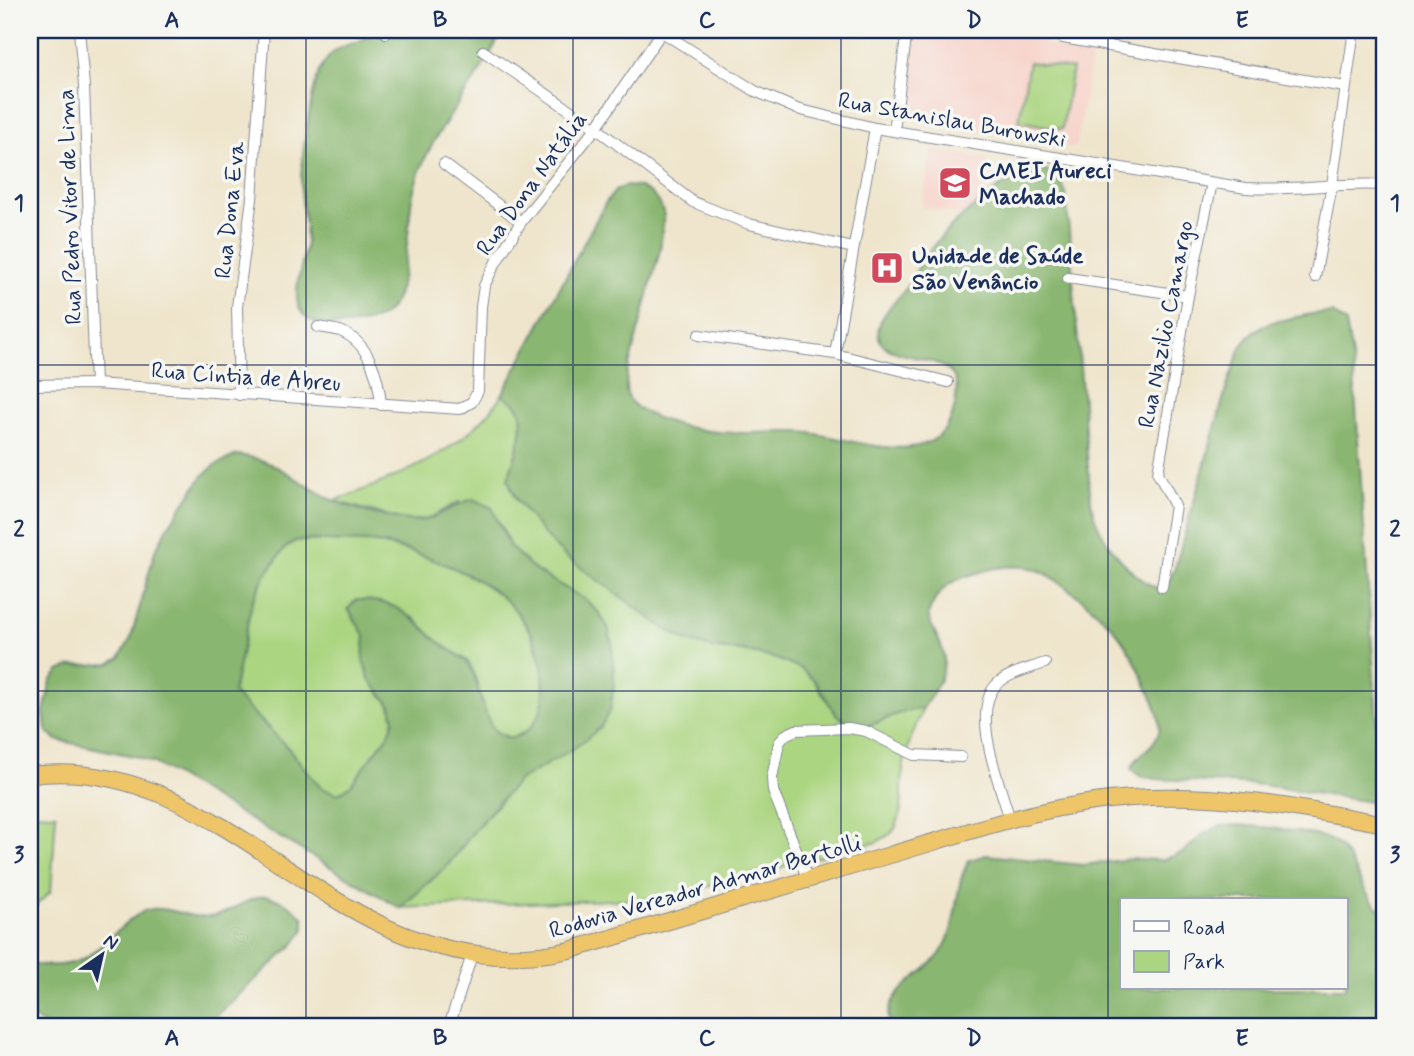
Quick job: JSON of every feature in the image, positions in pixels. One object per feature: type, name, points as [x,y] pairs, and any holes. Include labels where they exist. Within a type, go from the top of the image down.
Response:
[{"type":"highway","name":"Rodovia Vereador Admar Bertolli","points":[[30,775],[76,774],[120,780],[172,799],[244,838],[312,884],[383,926],[419,941],[472,954],[545,956],[570,950],[1010,820],[1103,800],[1208,797],[1275,804],[1384,824]]},
{"type":"street","name":"Rua Pedro Vitor de Lima","points":[[79,30],[84,86],[95,384]]},
{"type":"street","name":"Rua Dona Eva","points":[[239,395],[237,307],[253,199],[264,30]]},
{"type":"street","points":[[894,131],[907,30]]},
{"type":"street","points":[[1315,277],[1332,185],[1354,30]]},
{"type":"street","name":"Rua Stanislau Burowski","points":[[661,31],[755,91],[797,109],[875,128],[1212,183],[1278,190],[1332,185],[1384,186]]},
{"type":"street","name":"Rua Dona Natália","points":[[460,410],[472,402],[478,391],[484,286],[520,222],[596,128],[661,31]]},
{"type":"street","points":[[1063,38],[1345,88]]},
{"type":"street","points":[[483,51],[596,128],[693,202],[749,224],[853,248]]},
{"type":"street","points":[[835,354],[875,128]]},
{"type":"street","points":[[444,164],[520,222]]},
{"type":"street","name":"Rua Nazilio Camargo","points":[[1162,587],[1175,506],[1158,472],[1188,296],[1212,183]]},
{"type":"street","points":[[1068,278],[1188,296]]},
{"type":"street","points":[[318,327],[341,331],[360,345],[380,382],[381,405]]},
{"type":"street","points":[[699,335],[835,354],[948,382]]},
{"type":"street","name":"Rua Cíntia de Abreu","points":[[30,384],[95,384],[460,410]]},
{"type":"street","points":[[1010,820],[989,745],[985,713],[988,695],[998,683],[1010,676],[1045,663]]},
{"type":"street","points":[[808,880],[773,791],[772,778],[779,743],[785,735],[796,730],[849,728],[866,731],[914,755],[961,757]]},
{"type":"street","points":[[449,1026],[472,954]]},
{"type":"shaded area","points":[[916,30],[1034,30],[1047,32],[1045,45],[1092,53],[1076,148],[901,117]]},
{"type":"shaded area","name":"CMEI Aureci Machado","points":[[932,149],[989,160],[978,218],[921,207]]},
{"type":"green space","points":[[375,30],[502,30],[480,72],[439,132],[418,175],[412,198],[402,278],[392,306],[376,319],[355,324],[330,325],[310,320],[303,314],[297,298],[306,242],[301,184],[310,108],[317,78],[327,59],[340,48],[362,40]]},
{"type":"green space","points":[[1029,62],[1072,69],[1062,129],[1019,121]]},
{"type":"green space","points":[[1033,169],[1054,175],[1066,193],[1093,512],[1101,532],[1114,551],[1130,570],[1148,584],[1157,588],[1167,583],[1175,568],[1227,386],[1241,347],[1254,331],[1269,323],[1311,314],[1333,313],[1346,323],[1353,363],[1377,722],[1384,762],[1384,804],[1263,785],[1140,776],[1131,769],[1133,764],[1157,738],[1160,727],[1155,705],[1141,674],[1126,646],[1098,613],[1054,579],[1035,569],[1013,566],[999,568],[968,576],[946,586],[936,598],[928,615],[942,647],[944,660],[942,674],[935,688],[923,708],[902,712],[866,727],[849,724],[836,714],[814,680],[800,668],[774,658],[743,651],[716,649],[685,640],[661,626],[565,556],[517,500],[508,480],[519,444],[522,416],[516,404],[502,395],[606,202],[616,190],[625,186],[640,187],[651,193],[664,214],[660,250],[627,373],[627,393],[635,406],[656,418],[707,431],[801,432],[864,444],[908,447],[928,443],[943,432],[953,413],[956,381],[947,369],[937,364],[885,347],[878,333],[881,320],[927,254],[948,230],[990,194]]},
{"type":"green space","points":[[502,395],[516,404],[521,416],[519,444],[508,480],[517,500],[546,537],[661,626],[685,640],[716,649],[743,651],[774,658],[800,668],[814,680],[836,714],[866,727],[902,712],[923,708],[906,754],[901,811],[891,833],[877,842],[663,898],[400,908],[447,866],[517,782],[610,710],[614,683],[612,645],[608,628],[599,613],[586,600],[536,571],[510,547],[502,527],[459,502],[428,519],[408,521],[334,501],[427,461],[469,432],[487,415]]},
{"type":"green space","points":[[237,455],[252,457],[277,467],[335,501],[367,512],[404,520],[425,520],[474,499],[492,508],[510,547],[536,571],[586,600],[599,613],[608,628],[612,645],[614,683],[610,710],[600,728],[576,747],[517,782],[447,866],[400,908],[154,763],[138,757],[57,740],[46,730],[44,711],[51,681],[59,671],[71,666],[109,664],[120,658],[131,638],[155,551],[202,477],[215,465]],"holes":[[[295,541],[390,545],[457,570],[497,593],[526,624],[536,644],[542,666],[544,698],[533,725],[515,737],[504,737],[495,731],[484,709],[473,671],[465,660],[402,611],[382,602],[356,600],[348,609],[365,636],[363,660],[370,680],[391,706],[394,720],[389,734],[350,786],[338,794],[321,788],[289,749],[233,693],[252,602],[264,577],[284,549]]]},
{"type":"green space","points":[[295,541],[371,542],[413,552],[480,580],[510,602],[531,633],[544,671],[544,700],[539,716],[529,730],[515,737],[507,737],[494,731],[484,713],[474,673],[467,661],[439,643],[413,617],[348,609],[365,636],[363,660],[370,680],[391,706],[394,720],[389,734],[350,786],[338,794],[321,788],[266,725],[232,693],[252,602],[264,577],[284,549]]},
{"type":"green space","points":[[30,813],[56,814],[51,891],[30,911]]},
{"type":"green space","points":[[1220,826],[1273,828],[1326,838],[1341,849],[1369,896],[1384,912],[1384,1026],[889,1026],[888,1014],[898,994],[933,962],[945,945],[952,928],[962,878],[969,860],[986,855],[1083,865],[1131,859],[1163,860],[1184,852],[1203,834]]},
{"type":"green space","points":[[265,896],[281,901],[300,914],[304,918],[304,930],[294,944],[205,1026],[45,1026],[30,1015],[30,965],[77,962],[100,947],[126,923],[152,909],[199,917],[213,916]]},
{"type":"place","name":"CMEI Aureci Machado","points":[[955,183]]},
{"type":"place","name":"Unidade de Saúde São Venâncio","points":[[887,268]]}]
